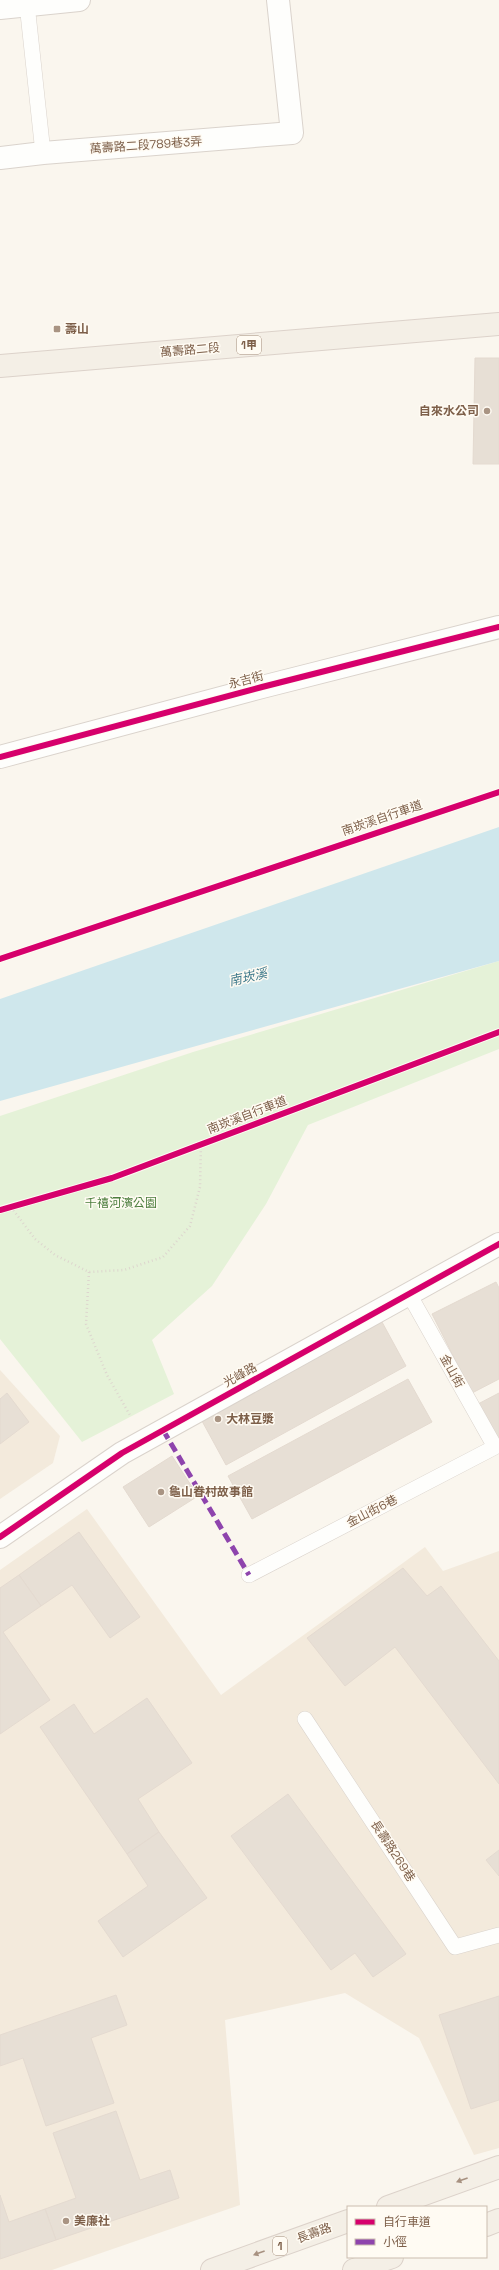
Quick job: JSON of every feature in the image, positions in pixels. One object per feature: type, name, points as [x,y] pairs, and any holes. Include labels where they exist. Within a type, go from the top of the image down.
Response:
[{"type":"main road","name":"萬壽路二段","points":[[0,366],[499,324]]},
{"type":"main road","points":[[391,2206],[499,2167]]},
{"type":"main road","points":[[487,2225],[499,2220]]},
{"type":"main road","name":"長壽路","points":[[212,2270],[347,2221]]},
{"type":"main road","points":[[354,2270],[389,2258]]},
{"type":"street","points":[[0,8],[27,4],[79,0]]},
{"type":"street","name":"萬壽路二段789巷3弄","points":[[0,158],[43,153],[292,133],[278,0]]},
{"type":"street","name":"永吉街","points":[[0,757],[262,687],[499,627]]},
{"type":"street","name":"光峰路","points":[[0,1537],[122,1453],[499,1244]]},
{"type":"lane","points":[[27,4],[43,153]]},
{"type":"lane","name":"金山街","points":[[409,1294],[495,1447]]},
{"type":"lane","name":"金山街6巷","points":[[250,1575],[495,1447]]},
{"type":"lane","name":"長壽路269巷","points":[[305,1719],[456,1947],[499,1935]]},
{"type":"path","points":[[18,1205],[8,1208],[35,1239],[55,1256],[89,1272],[124,1270],[163,1258],[190,1226],[200,1187],[201,1144]]},
{"type":"path","points":[[89,1272],[86,1324],[107,1375],[145,1440]]},
{"type":"shaded area","points":[[0,1370],[60,1436],[53,1463],[0,1499]]},
{"type":"shaded area","points":[[87,1509],[221,1695],[425,1547],[443,1571],[499,1551],[499,2148],[474,2155],[419,2038],[345,1993],[225,2020],[240,2205],[52,2270],[0,2270],[0,1570]]},
{"type":"green space","name":"千禧河濱公園","points":[[499,961],[499,1049],[308,1125],[266,1204],[212,1286],[152,1340],[174,1394],[82,1442],[0,1339],[0,1116],[193,1052]]},
{"type":"water","name":"南崁溪","points":[[499,827],[499,961],[0,1101],[0,999]]},
{"type":"building","name":"自來水公司","points":[[475,358],[499,358],[499,464],[473,464]]},
{"type":"building","points":[[496,1282],[499,1288],[499,1379],[472,1393],[432,1314]]},
{"type":"building","points":[[382,1322],[406,1366],[226,1465],[202,1421]]},
{"type":"building","points":[[408,1379],[432,1422],[252,1519],[228,1476]]},
{"type":"building","points":[[7,1393],[29,1422],[0,1444],[0,1399]]},
{"type":"building","points":[[499,1393],[499,1441],[478,1404]]},
{"type":"building","name":"龜山眷村故事館","points":[[172,1456],[198,1496],[149,1527],[123,1487]]},
{"type":"building","points":[[79,1532],[140,1617],[110,1638],[72,1585],[41,1606],[19,1575]]},
{"type":"building","points":[[403,1568],[427,1596],[441,1586],[499,1661],[499,1784],[395,1647],[345,1686],[307,1638]]},
{"type":"building","points":[[19,1575],[41,1606],[3,1632],[50,1700],[0,1734],[0,1588]]},
{"type":"building","points":[[147,1698],[192,1763],[138,1799],[159,1832],[127,1854],[40,1727],[74,1704],[94,1734]]},
{"type":"building","points":[[288,1794],[406,1954],[373,1977],[355,1953],[331,1970],[231,1836]]},
{"type":"building","points":[[159,1832],[207,1898],[123,1957],[98,1921],[148,1886],[127,1854]]},
{"type":"building","points":[[499,1850],[499,1876],[486,1860]]},
{"type":"building","points":[[116,1995],[127,2025],[91,2038],[114,2103],[46,2126],[23,2058],[0,2066],[0,2035]]},
{"type":"building","points":[[499,1996],[499,2100],[471,2109],[439,2015]]},
{"type":"building","points":[[116,2111],[140,2180],[170,2170],[179,2198],[56,2240],[45,2209],[76,2198],[53,2133]]},
{"type":"building","points":[[0,2195],[9,2222],[45,2209],[56,2240],[0,2259]]},
{"type":"marked path","points":[[163,1430],[249,1575]]},
{"type":"cycle path","points":[[0,757],[262,687],[499,627]]},
{"type":"cycle path","name":"南崁溪自行車道","points":[[0,959],[499,792]]},
{"type":"cycle path","name":"南崁溪自行車道","points":[[0,1210],[112,1178],[499,1032]]},
{"type":"cycle path","points":[[0,1537],[122,1453],[499,1244]]},
{"type":"place","name":"壽山","points":[[57,329]]},
{"type":"place","name":"自來水公司","points":[[487,411]]},
{"type":"place","name":"大林豆漿","points":[[218,1419]]},
{"type":"place","name":"龜山眷村故事館","points":[[161,1492]]},
{"type":"place","name":"美廉社","points":[[66,2221]]}]
